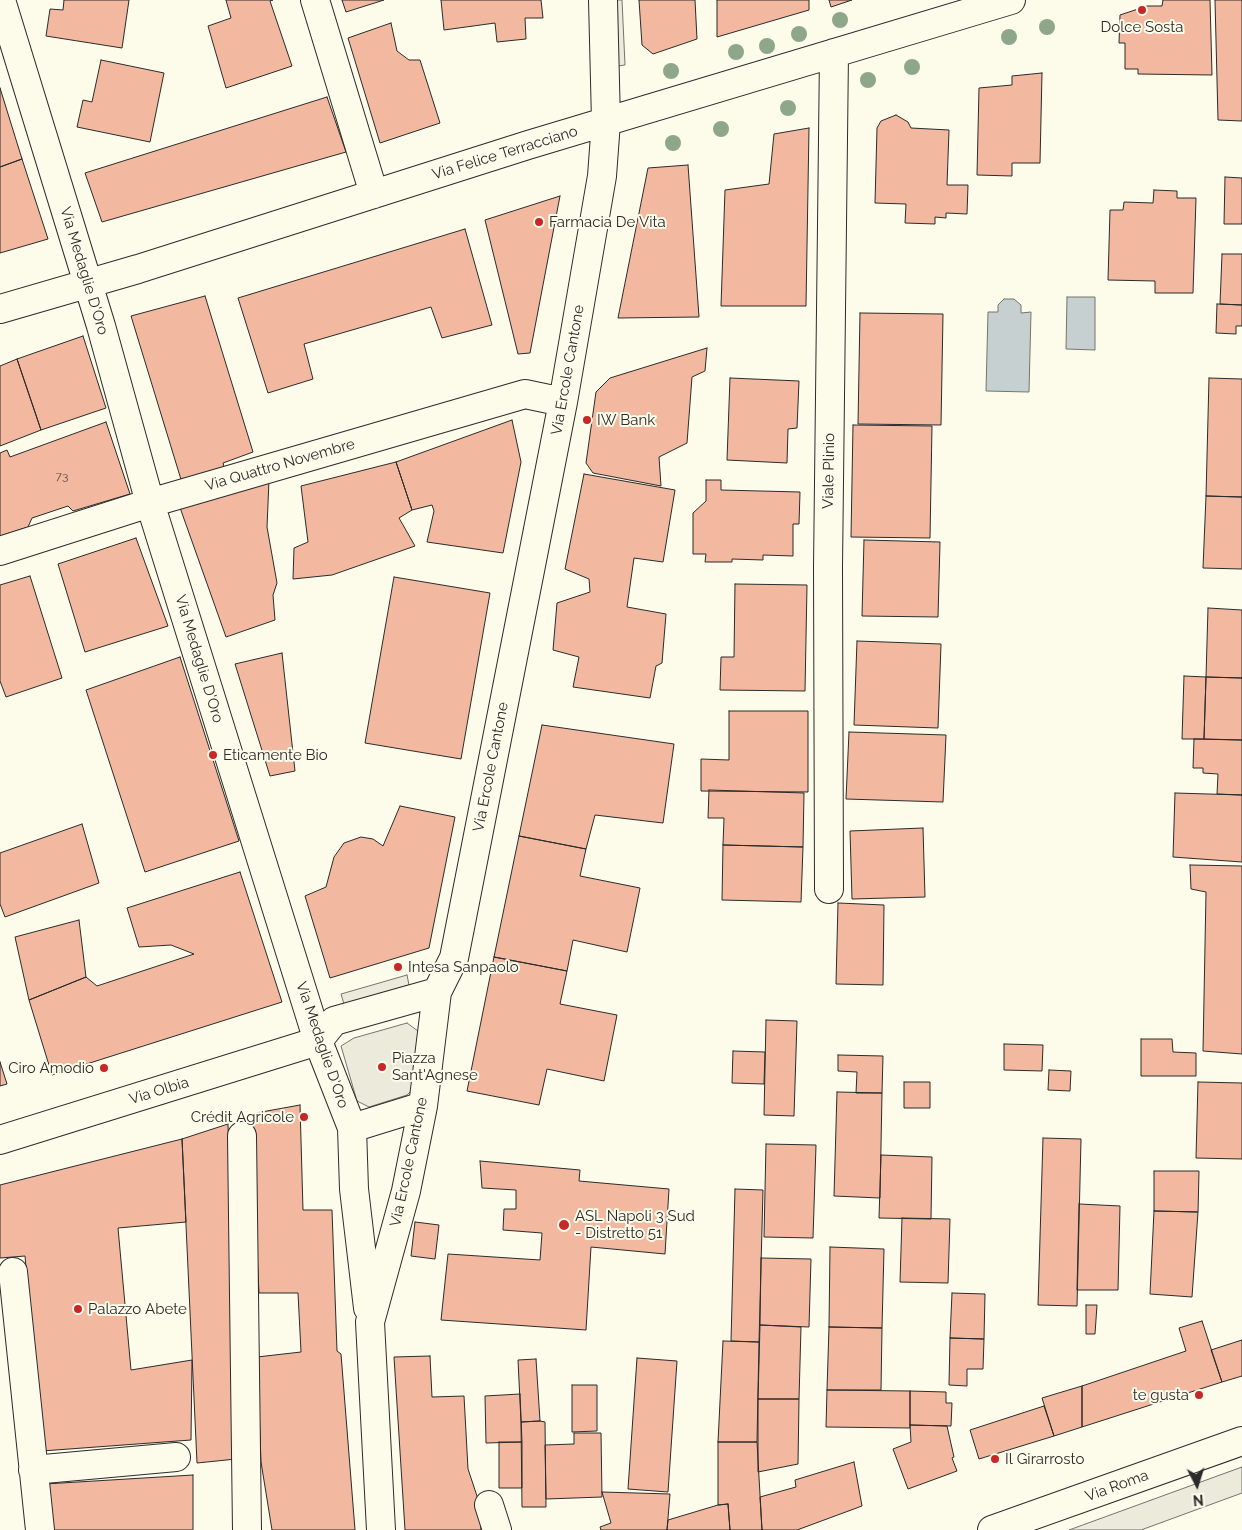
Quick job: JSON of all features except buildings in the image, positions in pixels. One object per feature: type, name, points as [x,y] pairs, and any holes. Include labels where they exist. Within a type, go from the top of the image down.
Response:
[{"type":"street","name":"Via Medaglie D'Oro","points":[[1,0],[88,284],[150,503],[318,1041],[352,1128],[354,1190],[370,1322]]},
{"type":"street","points":[[315,0],[374,194]]},
{"type":"street","name":"Via Ercole Cantone","points":[[381,1530],[370,1322],[406,1191],[423,1106],[437,992],[454,958],[563,402],[602,176],[606,122],[602,0]]},
{"type":"street","name":"Via Felice Terracciano","points":[[0,309],[88,284],[606,122],[1010,0]]},
{"type":"street","name":"Viale Plinio","points":[[829,889],[828,567],[834,53]]},
{"type":"street","name":"Via Quattro Novembre","points":[[0,551],[150,503],[525,394],[563,402]]},
{"type":"street","points":[[318,1041],[334,1021],[437,992]]},
{"type":"street","name":"Via Olbia","points":[[0,1140],[318,1041]]},
{"type":"street","points":[[352,1128],[423,1106]]},
{"type":"street","points":[[242,1136],[247,1530]]},
{"type":"street","points":[[13,1272],[40,1530]]},
{"type":"street","name":"Via Roma","points":[[992,1530],[1242,1441]]},
{"type":"street","points":[[34,1470],[176,1457]]},
{"type":"shaded area","points":[[616,0],[622,0],[625,65],[618,66]]},
{"type":"shaded area","points":[[1067,297],[1095,297],[1095,350],[1066,349]]},
{"type":"shaded area","points":[[1004,299],[1014,299],[1021,305],[1021,313],[1031,312],[1029,392],[986,391],[988,312],[998,312],[998,305]]},
{"type":"shaded area","points":[[407,975],[409,985],[344,1004],[341,994]]},
{"type":"shaded area","name":"Piazza Sant'Agnese","points":[[407,1023],[422,1034],[414,1088],[407,1095],[369,1107],[357,1101],[341,1046],[354,1038]]},
{"type":"shaded area","points":[[1242,1467],[1242,1493],[1141,1530],[1069,1530]]},
{"type":"place","name":"Dolce Sosta","points":[[1142,10]]},
{"type":"place","name":"Farmacia De Vita","points":[[539,222]]},
{"type":"place","name":"IW Bank","points":[[587,420]]},
{"type":"place","name":"Eticamente Bio","points":[[213,755]]},
{"type":"place","name":"Intesa Sanpaolo","points":[[398,967]]},
{"type":"place","name":"Piazza Sant'Agnese","points":[[382,1067]]},
{"type":"place","name":"Ciro Amodio","points":[[104,1068]]},
{"type":"place","name":"Crédit Agricole","points":[[304,1117]]},
{"type":"place","name":"ASL Napoli 3 Sud - Distretto 51","points":[[564,1225]]},
{"type":"place","name":"Palazzo Abete","points":[[78,1309]]},
{"type":"place","name":"te gusta","points":[[1199,1395]]},
{"type":"place","name":"Il Girarrosto","points":[[995,1459]]}]
